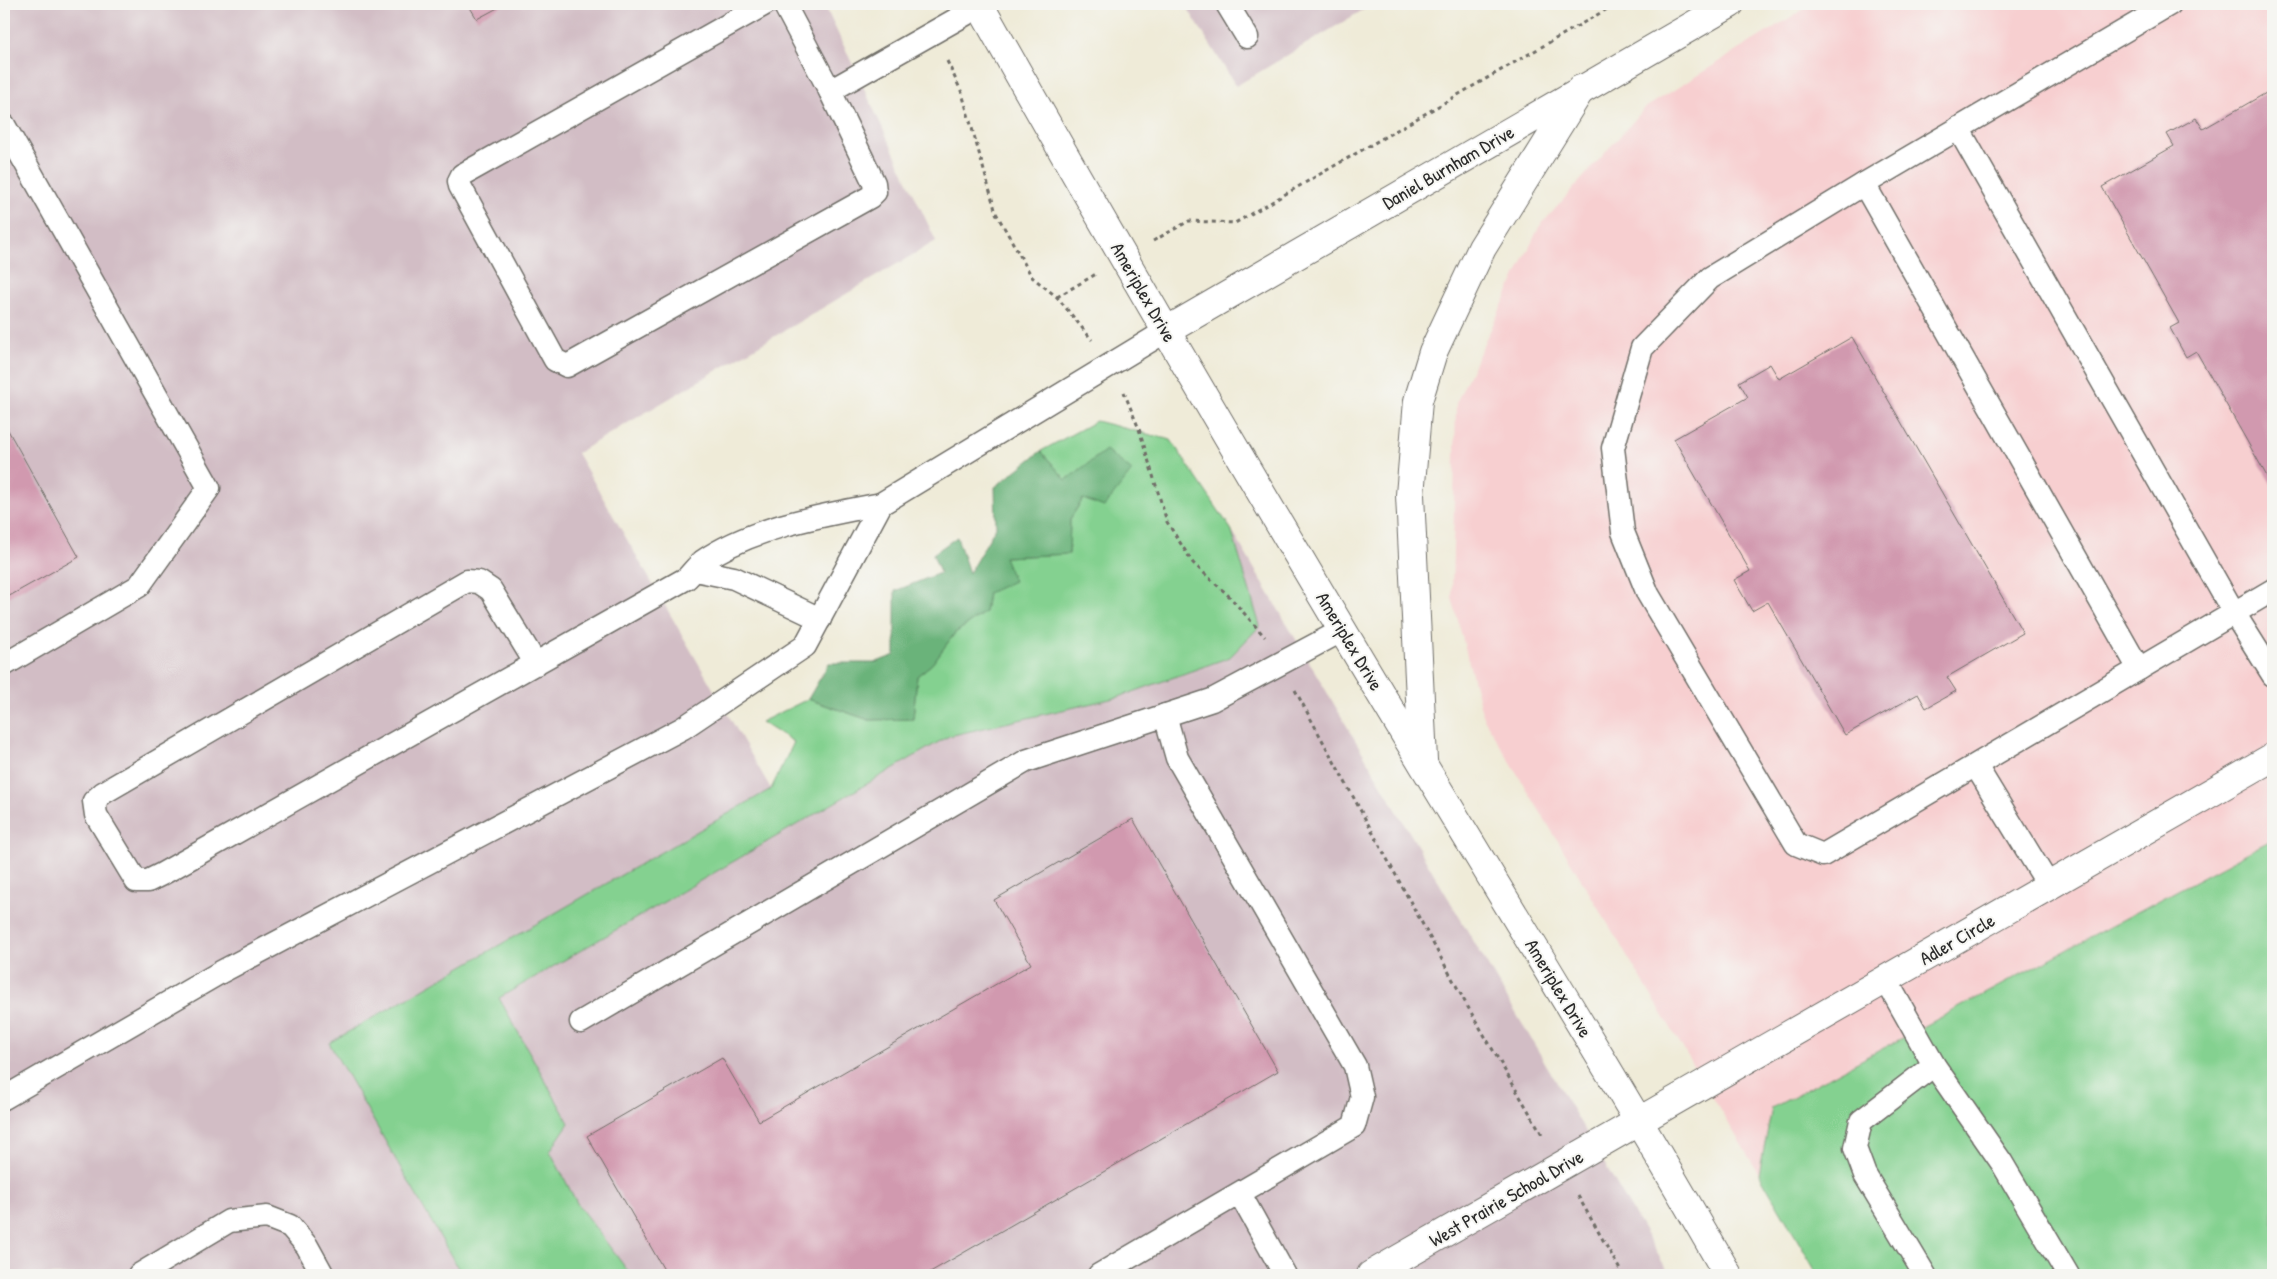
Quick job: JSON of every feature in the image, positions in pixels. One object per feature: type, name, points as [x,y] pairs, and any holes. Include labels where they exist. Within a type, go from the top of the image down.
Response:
[{"type":"street","name":"Daniel Burnham Drive","points":[[1166,331],[1730,4]]},
{"type":"street","name":"Ameriplex Drive","points":[[979,5],[1166,331],[1423,764],[1640,1121],[1728,1275]]},
{"type":"street","points":[[1423,764],[1410,495],[1418,401],[1433,352],[1482,248],[1581,89]]},
{"type":"street","name":"Adler Circle","points":[[1640,1121],[2273,757]]},
{"type":"street","name":"West Prairie School Drive","points":[[1371,1275],[1640,1121]]},
{"type":"lane","points":[[765,4],[462,175],[459,181],[460,186],[555,360],[567,366],[870,197],[875,192],[874,183],[830,90],[784,4]]},
{"type":"lane","points":[[1227,4],[1247,37]]},
{"type":"lane","points":[[2170,4],[1958,128],[1710,278],[1642,348],[1613,448],[1623,532],[1648,594],[1796,844],[1823,855],[2273,590]]},
{"type":"lane","points":[[830,90],[979,5]]},
{"type":"lane","points":[[4,125],[209,488],[139,586],[4,665]]},
{"type":"lane","points":[[1958,128],[2234,613],[2273,675]]},
{"type":"lane","points":[[1864,184],[2139,670]]},
{"type":"lane","points":[[536,664],[491,590],[479,582],[466,581],[103,793],[94,801],[96,815],[136,881],[148,881],[536,664],[687,578],[702,562],[749,536],[832,514],[881,504],[1166,331]]},
{"type":"lane","points":[[4,1098],[221,972],[683,728],[805,646],[881,504]]},
{"type":"lane","points":[[695,570],[734,578],[820,618]]},
{"type":"lane","points":[[581,1022],[1026,761],[1212,700],[1343,630]]},
{"type":"lane","points":[[1099,1275],[1354,1126],[1362,1097],[1355,1066],[1177,758],[1165,715]]},
{"type":"lane","points":[[1976,766],[2049,886]]},
{"type":"lane","points":[[1886,980],[1934,1065],[2002,1163],[2068,1275]]},
{"type":"lane","points":[[1926,1275],[1865,1175],[1855,1148],[1862,1121],[1934,1065]]},
{"type":"lane","points":[[1240,1194],[1285,1275]]},
{"type":"lane","points":[[139,1275],[229,1221],[267,1217],[290,1226],[307,1246],[323,1275]]},
{"type":"path","points":[[1057,297],[1189,221],[1235,223],[1616,4]]},
{"type":"shaded area","points":[[4,4],[824,4],[936,241],[577,453],[771,789],[329,1043],[462,1275],[4,1275]]},
{"type":"shaded area","points":[[1185,4],[1373,4],[1236,86]]},
{"type":"shaded area","points":[[1812,4],[2273,4],[2273,839],[1772,1108],[1759,1174],[1483,717],[1452,598],[1456,403],[1539,227],[1645,108]]},
{"type":"shaded area","points":[[1231,529],[1670,1275],[599,1275],[449,1022],[499,998],[949,736],[1119,697],[1230,657],[1260,626]]},
{"type":"green space","points":[[1096,421],[1171,440],[1231,529],[1260,626],[1230,657],[1119,697],[949,736],[499,998],[569,1123],[550,1151],[578,1205],[631,1275],[462,1275],[329,1043],[771,789],[794,742],[761,722],[808,699],[869,720],[913,719],[917,676],[932,664],[955,633],[985,612],[988,593],[1004,557],[1069,554],[1070,519],[1083,499],[1106,451],[1066,480],[1041,451]]},
{"type":"green space","points":[[1106,450],[1132,471],[1104,507],[1083,499],[1070,519],[1069,554],[1004,557],[1014,581],[988,593],[985,612],[955,633],[932,664],[917,676],[913,719],[869,720],[808,699],[829,663],[874,663],[895,655],[895,591],[940,573],[933,554],[957,537],[969,573],[996,527],[995,487],[1041,451],[1066,480]]},
{"type":"green space","points":[[2273,839],[2273,1275],[1818,1275],[1759,1174],[1772,1108]]},
{"type":"building","points":[[468,4],[505,4],[477,19]]},
{"type":"building","points":[[2273,89],[2273,487],[2196,351],[2186,357],[2170,328],[2179,323],[2102,187],[2174,146],[2167,134],[2196,118],[2203,129]]},
{"type":"building","points":[[1852,337],[2023,633],[1947,677],[1956,691],[1926,708],[1918,694],[1845,735],[1768,602],[1752,611],[1734,580],[1750,571],[1674,439],[1748,397],[1739,382],[1770,364],[1779,379]]},
{"type":"building","points":[[4,423],[79,557],[4,599]]},
{"type":"building","points":[[1133,819],[1278,1071],[925,1275],[667,1275],[587,1136],[722,1058],[759,1121],[1031,964],[994,900]]}]
